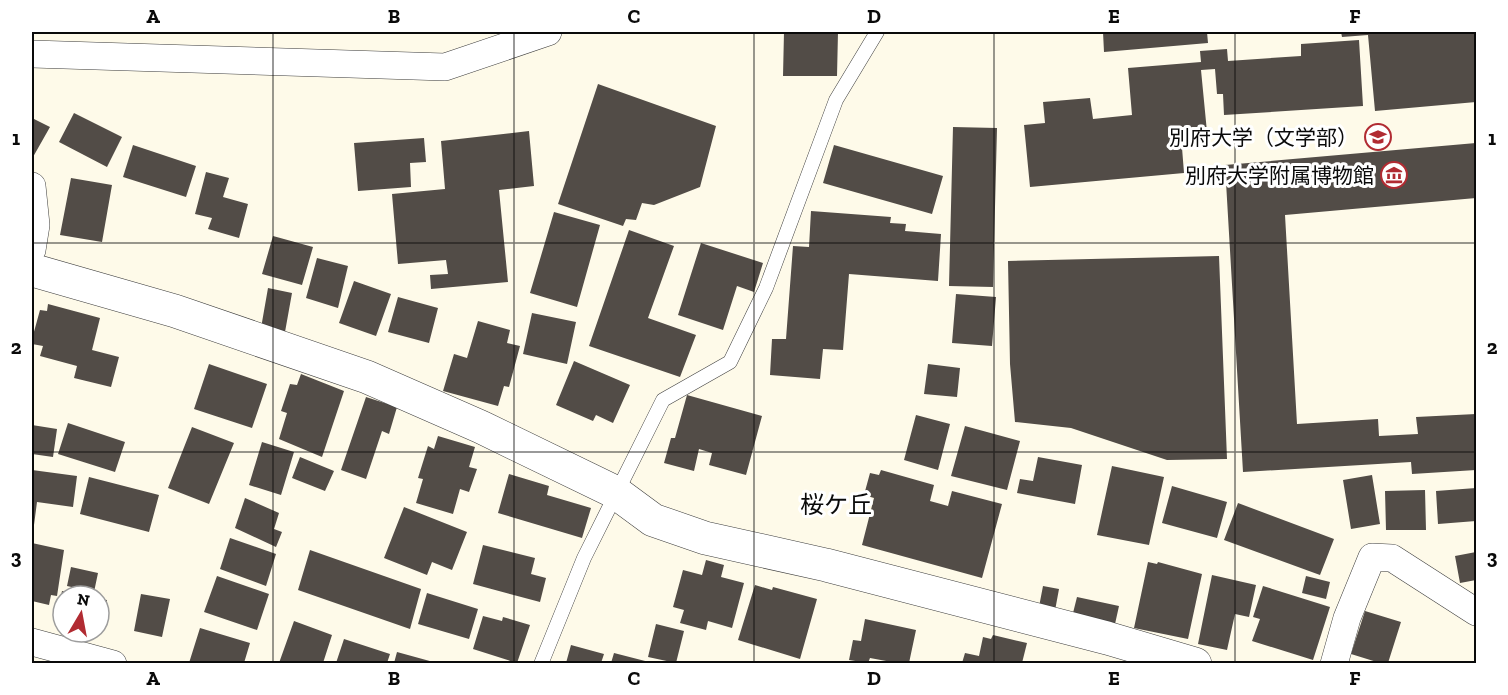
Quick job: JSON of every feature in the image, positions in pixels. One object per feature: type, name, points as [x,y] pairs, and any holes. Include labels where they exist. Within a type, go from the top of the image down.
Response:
[{"type":"street","points":[[32,54],[445,67],[548,32]]},
{"type":"street","points":[[32,186],[36,225],[32,250]]},
{"type":"street","points":[[32,270],[175,311],[367,377],[481,427],[615,492],[653,520],[705,538],[826,564],[1195,663]]},
{"type":"street","points":[[1334,663],[1347,618],[1372,557],[1392,558],[1476,612]]},
{"type":"street","points":[[32,642],[113,663]]},
{"type":"lane","points":[[541,663],[584,558],[663,400],[730,362],[766,288],[836,100],[877,32]]},
{"type":"building","points":[[784,32],[838,32],[837,76],[783,76]]},
{"type":"building","points":[[1103,32],[1207,32],[1208,43],[1104,52]]},
{"type":"building","points":[[1341,32],[1476,32],[1476,102],[1375,111],[1368,35],[1342,37]]},
{"type":"building","points":[[1359,40],[1363,106],[1224,115],[1223,94],[1217,94],[1215,69],[1201,70],[1207,132],[1181,135],[1184,173],[1030,187],[1024,125],[1045,123],[1043,102],[1090,98],[1093,119],[1132,115],[1128,68],[1201,62],[1200,51],[1227,49],[1228,61],[1301,56],[1301,44]]},
{"type":"building","points":[[598,84],[716,126],[700,187],[654,205],[642,203],[636,220],[626,219],[623,226],[558,204]]},
{"type":"building","points":[[74,113],[122,137],[107,167],[59,142]]},
{"type":"building","points":[[32,118],[50,127],[33,157],[32,156]]},
{"type":"building","points":[[953,127],[997,128],[993,287],[949,286]]},
{"type":"building","points":[[529,131],[534,186],[499,190],[508,282],[431,289],[430,275],[448,274],[446,260],[398,264],[392,194],[445,189],[441,141]]},
{"type":"building","points":[[424,138],[426,162],[410,163],[411,187],[358,191],[354,143]]},
{"type":"building","points":[[1476,143],[1476,198],[1285,215],[1297,424],[1378,419],[1379,436],[1418,434],[1416,417],[1476,414],[1476,470],[1412,474],[1411,462],[1243,472],[1225,165]]},
{"type":"building","points":[[133,145],[196,166],[186,197],[123,177]]},
{"type":"building","points":[[834,145],[943,176],[932,214],[823,183]]},
{"type":"building","points":[[206,172],[229,178],[223,197],[248,204],[239,238],[208,229],[212,218],[195,214]]},
{"type":"building","points":[[71,178],[112,185],[102,242],[60,235]]},
{"type":"building","points":[[811,211],[891,217],[890,223],[906,224],[905,231],[941,234],[938,281],[849,274],[843,350],[823,349],[820,379],[770,375],[772,339],[786,339],[793,246],[809,247]]},
{"type":"building","points":[[554,212],[600,225],[577,307],[530,293]]},
{"type":"building","points":[[629,230],[674,246],[648,318],[696,335],[680,377],[589,346]]},
{"type":"building","points":[[273,236],[313,247],[302,285],[262,274]]},
{"type":"building","points":[[701,243],[763,263],[754,292],[737,286],[723,330],[678,315]]},
{"type":"building","points":[[1219,256],[1227,459],[1167,460],[1071,428],[1015,422],[1010,364],[1008,261]]},
{"type":"building","points":[[317,258],[348,266],[338,308],[306,298]]},
{"type":"building","points":[[354,281],[391,294],[376,336],[339,323]]},
{"type":"building","points":[[268,288],[292,293],[285,332],[261,328]]},
{"type":"building","points":[[956,294],[996,297],[992,346],[952,343]]},
{"type":"building","points":[[398,297],[438,308],[429,343],[388,332]]},
{"type":"building","points":[[48,304],[100,318],[92,350],[119,357],[111,387],[74,378],[77,366],[40,356],[43,346],[32,344],[32,339],[40,310],[47,311]]},
{"type":"building","points":[[532,313],[576,322],[567,364],[523,354]]},
{"type":"building","points":[[478,321],[510,330],[507,343],[520,346],[509,387],[504,386],[498,406],[443,391],[454,354],[467,358]]},
{"type":"building","points":[[574,361],[630,385],[613,423],[596,415],[593,421],[556,405]]},
{"type":"building","points":[[209,364],[267,384],[252,428],[194,409]]},
{"type":"building","points":[[928,364],[960,368],[957,397],[924,394]]},
{"type":"building","points":[[301,374],[344,391],[322,457],[279,439],[287,413],[281,411],[290,384],[297,385]]},
{"type":"building","points":[[687,395],[762,416],[746,475],[709,465],[712,453],[699,449],[694,471],[664,463],[671,438],[675,438]]},
{"type":"building","points":[[366,397],[397,407],[389,434],[382,431],[366,479],[341,470]]},
{"type":"building","points":[[916,415],[950,424],[938,470],[904,460]]},
{"type":"building","points":[[68,423],[125,442],[115,472],[58,454]]},
{"type":"building","points":[[32,425],[57,429],[53,457],[32,454]]},
{"type":"building","points":[[965,426],[1020,441],[1007,490],[951,476]]},
{"type":"building","points":[[192,427],[234,443],[209,504],[168,488]]},
{"type":"building","points":[[438,436],[475,447],[469,467],[477,469],[469,492],[460,489],[453,514],[416,503],[423,479],[418,478],[428,446],[434,449]]},
{"type":"building","points":[[262,442],[294,452],[281,495],[249,485]]},
{"type":"building","points":[[300,457],[334,471],[325,491],[292,478]]},
{"type":"building","points":[[1038,457],[1082,465],[1075,504],[1017,493],[1020,479],[1033,481]]},
{"type":"building","points":[[1112,466],[1164,477],[1149,545],[1097,535]]},
{"type":"building","points":[[32,470],[77,476],[73,507],[37,502],[34,525],[32,524]]},
{"type":"building","points":[[881,470],[934,485],[930,501],[948,506],[952,491],[1002,504],[982,578],[862,545],[874,498],[864,495],[870,473],[879,475]]},
{"type":"building","points":[[509,474],[549,486],[547,495],[591,508],[582,538],[498,513]]},
{"type":"building","points":[[1372,475],[1380,524],[1351,529],[1343,480]]},
{"type":"building","points":[[89,477],[159,495],[149,532],[80,514]]},
{"type":"building","points":[[1172,486],[1227,502],[1217,538],[1162,523]]},
{"type":"building","points":[[1476,488],[1476,521],[1438,524],[1436,491]]},
{"type":"building","points":[[1425,490],[1426,530],[1386,530],[1385,491]]},
{"type":"building","points":[[245,498],[279,513],[274,529],[282,532],[276,547],[235,528]]},
{"type":"building","points":[[1238,503],[1334,539],[1320,575],[1224,540]]},
{"type":"building","points":[[404,507],[467,532],[452,570],[432,562],[427,575],[384,558]]},
{"type":"building","points":[[230,538],[276,554],[266,586],[220,569]]},
{"type":"building","points":[[32,543],[64,550],[59,584],[51,584],[49,605],[32,601]]},
{"type":"building","points":[[483,545],[535,558],[531,574],[546,578],[540,602],[473,584]]},
{"type":"building","points":[[310,550],[421,589],[410,629],[298,590]]},
{"type":"building","points":[[1476,552],[1476,580],[1460,583],[1455,556]]},
{"type":"building","points":[[706,560],[724,565],[721,577],[744,583],[732,628],[708,621],[706,630],[680,623],[684,610],[673,607],[683,570],[702,575]]},
{"type":"building","points":[[1148,562],[1157,564],[1158,562],[1202,574],[1188,639],[1134,628]]},
{"type":"building","points":[[71,567],[98,573],[96,584],[67,584]]},
{"type":"building","points":[[1212,575],[1256,585],[1249,617],[1235,614],[1227,650],[1198,644]]},
{"type":"building","points":[[217,576],[269,594],[257,630],[204,612]]},
{"type":"building","points":[[1306,576],[1330,582],[1326,599],[1302,593]]},
{"type":"building","points":[[755,585],[772,590],[773,587],[817,599],[800,659],[738,640]]},
{"type":"building","points":[[1043,586],[1059,589],[1054,616],[1038,612]]},
{"type":"building","points":[[1263,586],[1330,607],[1313,660],[1252,641],[1260,619],[1253,617]]},
{"type":"building","points":[[427,593],[478,609],[469,639],[418,624]]},
{"type":"building","points":[[141,594],[170,599],[162,637],[134,631]]},
{"type":"building","points":[[1077,597],[1119,606],[1113,633],[1073,613]]},
{"type":"building","points":[[1365,611],[1401,622],[1388,663],[1380,663],[1351,654]]},
{"type":"building","points":[[483,616],[502,621],[503,617],[530,625],[517,663],[473,649]]},
{"type":"building","points":[[865,619],[916,630],[909,663],[870,658],[868,663],[849,660],[853,640],[861,641]]},
{"type":"building","points":[[294,621],[332,635],[323,663],[279,663]]},
{"type":"building","points":[[656,624],[684,631],[676,663],[648,657]]},
{"type":"building","points":[[200,628],[250,643],[244,663],[189,663]]},
{"type":"building","points":[[993,635],[1027,643],[1022,663],[962,663],[965,653],[979,656],[983,637],[991,639]]},
{"type":"building","points":[[344,639],[390,654],[387,663],[336,663]]},
{"type":"building","points":[[571,645],[604,654],[601,663],[566,663]]},
{"type":"building","points":[[397,652],[437,663],[394,663]]},
{"type":"building","points":[[614,653],[649,662],[649,663],[611,663]]},
{"type":"place","name":"別府大学（文学部）","points":[[1378,137]]},
{"type":"place","name":"別府大学附属博物館","points":[[1394,175]]},
{"type":"district","name":"桜ケ丘","points":[[836,504]]}]
